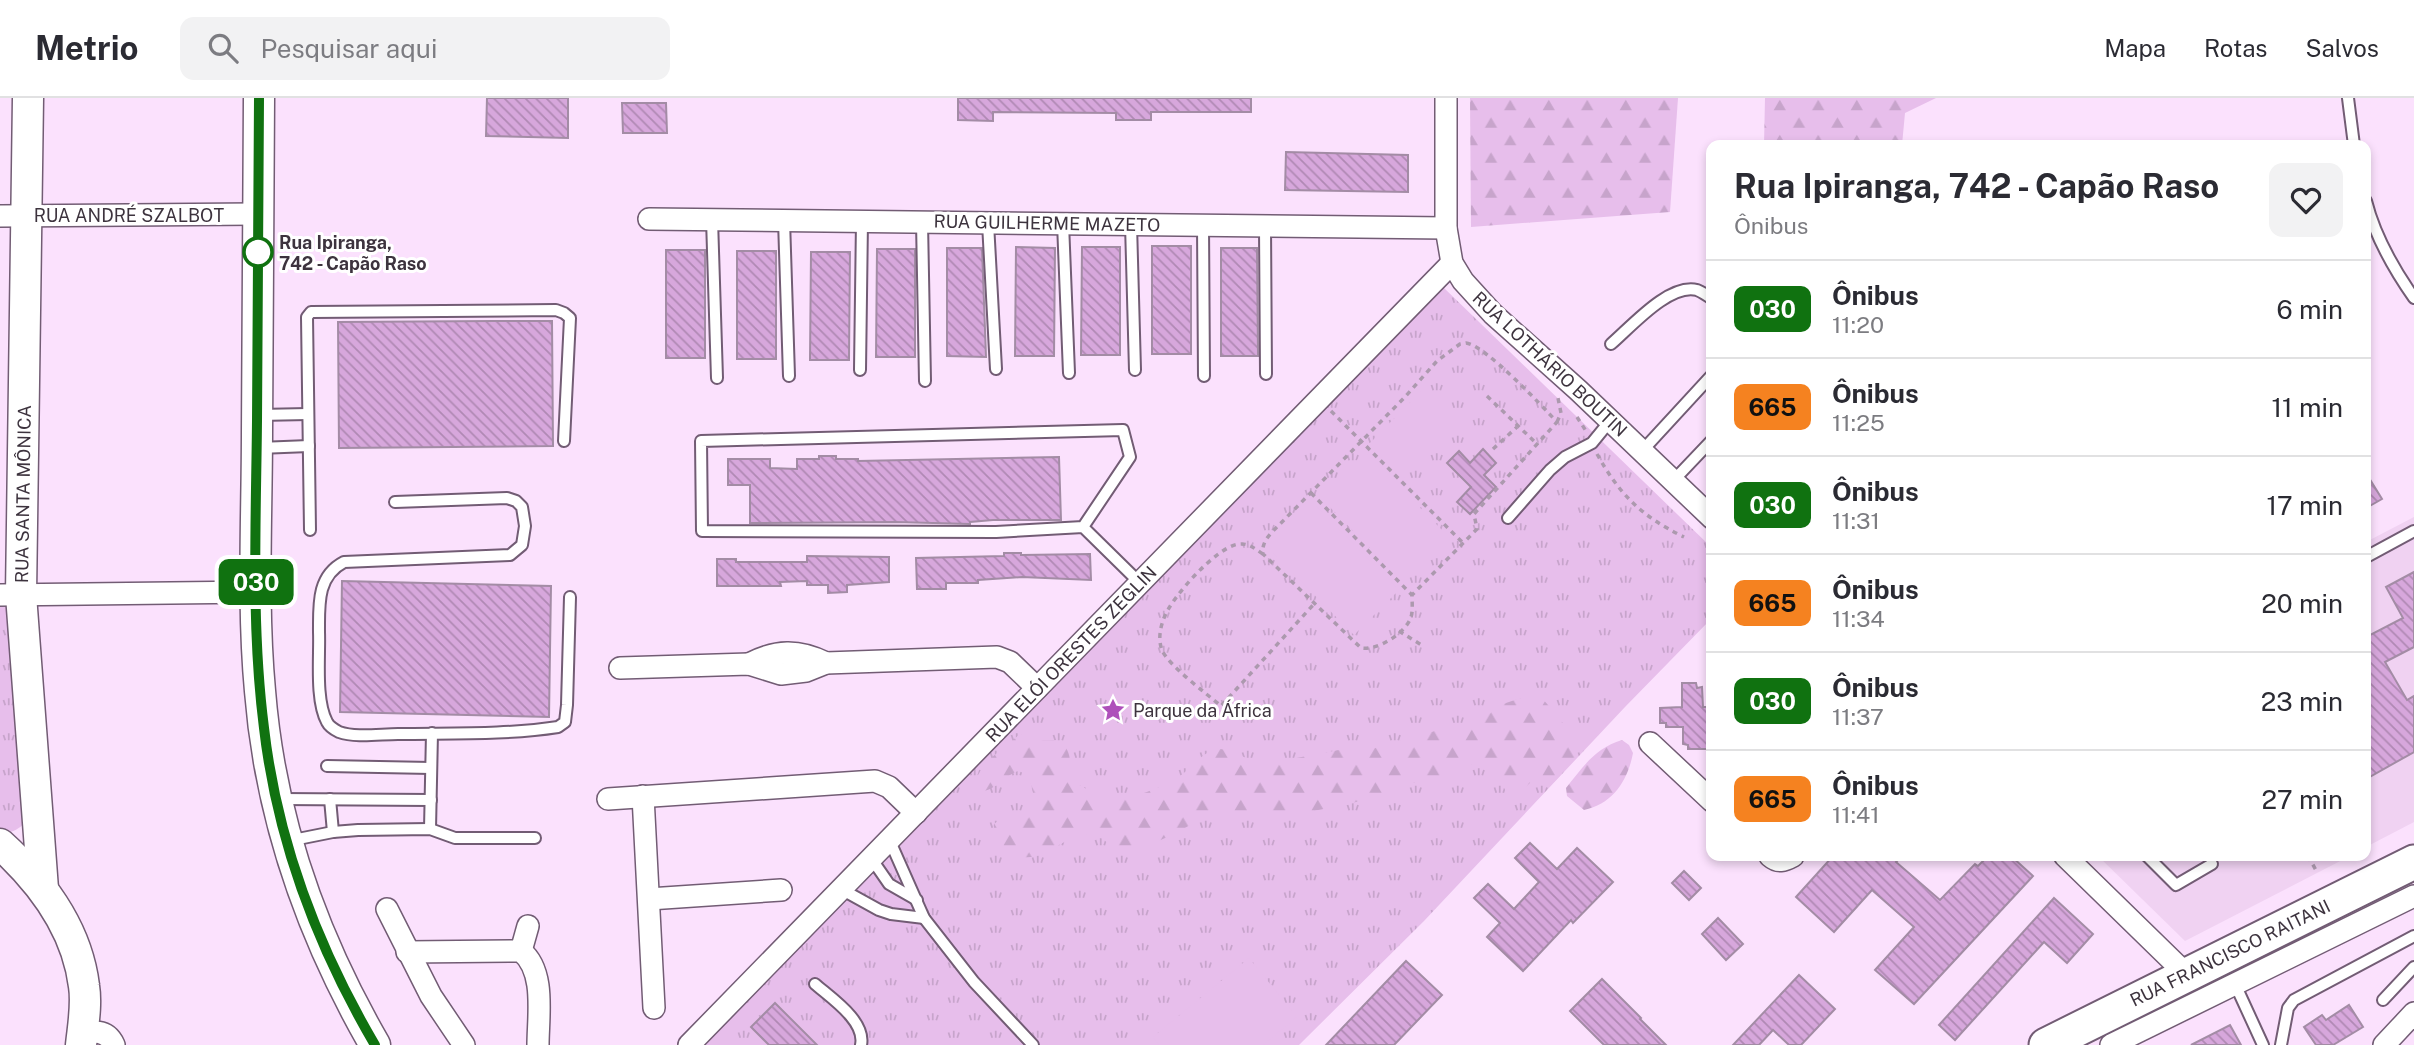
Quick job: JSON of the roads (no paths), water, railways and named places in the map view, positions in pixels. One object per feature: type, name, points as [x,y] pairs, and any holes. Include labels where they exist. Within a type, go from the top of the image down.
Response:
[{"type":"main road","name":"RUA SANTA MÔNICA","points":[[27,98],[14,216],[10,595],[43,889]]},
{"type":"main road","points":[[259,98],[256,592],[264,731],[277,799],[297,874],[331,963],[375,1045]]},
{"type":"main road","points":[[0,844],[43,889],[67,930],[84,985],[85,1012],[81,1043]]},
{"type":"main road","name":"RUA FRANCISCO RAITANI","points":[[2046,1045],[2414,862]]},
{"type":"street","name":"RUA LOTHÁRIO BOUTIN","points":[[1446,98],[1446,228],[1452,263],[1474,294],[1493,314],[1706,511]]},
{"type":"street","name":"RUA ANDRÉ SZALBOT","points":[[14,216],[258,214]]},
{"type":"street","name":"RUA GUILHERME MAZETO","points":[[649,219],[1446,228]]},
{"type":"street","name":"RUA ELÓI ORESTES ZEGLIN","points":[[694,1043],[889,839],[1452,263]]},
{"type":"street","points":[[10,595],[256,592]]},
{"type":"street","points":[[620,668],[749,664],[781,674],[806,671],[826,663],[1003,658],[1037,688]]},
{"type":"street","points":[[1650,743],[1706,795]]},
{"type":"street","points":[[608,799],[875,781],[889,787],[916,813]]},
{"type":"street","points":[[643,796],[654,1008]]},
{"type":"street","points":[[2070,861],[2187,975]]},
{"type":"street","points":[[649,899],[782,890]]},
{"type":"street","points":[[2112,1045],[2414,896]]},
{"type":"street","points":[[387,909],[431,996],[464,1045]]},
{"type":"street","points":[[521,951],[528,926]]},
{"type":"street","points":[[407,952],[521,951],[528,956],[537,980],[538,1045]]},
{"type":"street","points":[[2384,1045],[2414,1013]]},
{"type":"street","points":[[81,1043],[89,1033],[100,1032],[111,1039],[114,1045]]},
{"type":"lane","points":[[2348,98],[2353,140]]},
{"type":"lane","points":[[2371,216],[2379,241],[2414,298]]},
{"type":"lane","points":[[712,219],[717,378]]},
{"type":"lane","points":[[784,220],[789,376]]},
{"type":"lane","points":[[860,370],[862,221]]},
{"type":"lane","points":[[922,222],[925,381]]},
{"type":"lane","points":[[988,223],[996,369]]},
{"type":"lane","points":[[1063,223],[1069,373]]},
{"type":"lane","points":[[1131,224],[1135,370]]},
{"type":"lane","points":[[1203,225],[1204,376]]},
{"type":"lane","points":[[1265,226],[1266,374]]},
{"type":"lane","points":[[1611,345],[1660,301],[1675,292],[1696,290],[1706,296]]},
{"type":"lane","points":[[310,530],[307,317],[311,312],[556,310],[564,313],[569,318],[564,440]]},
{"type":"lane","points":[[1642,451],[1706,382]]},
{"type":"lane","points":[[257,415],[309,414]]},
{"type":"lane","points":[[1508,518],[1565,457],[1592,443],[1610,421]]},
{"type":"lane","points":[[1083,527],[1130,457],[1123,430],[701,441],[702,531],[996,532],[1083,527],[1140,583]]},
{"type":"lane","points":[[257,448],[309,446]]},
{"type":"lane","points":[[1673,481],[1706,446]]},
{"type":"lane","points":[[395,502],[506,498],[516,501],[522,507],[525,526],[522,545],[510,555],[344,562],[333,568],[323,583],[319,620],[321,704],[328,724],[338,732],[432,733],[542,730],[558,727],[565,722],[570,597]]},
{"type":"lane","points":[[2371,554],[2414,530]]},
{"type":"lane","points":[[430,829],[432,733]]},
{"type":"lane","points":[[327,766],[431,768]]},
{"type":"lane","points":[[277,799],[431,800]]},
{"type":"lane","points":[[330,799],[333,832]]},
{"type":"lane","points":[[288,841],[333,832],[430,829],[455,838],[535,838]]},
{"type":"lane","points":[[889,839],[924,918],[974,982],[1033,1045]]},
{"type":"lane","points":[[871,858],[888,884],[917,900]]},
{"type":"lane","points":[[2152,861],[2176,885],[2212,864]]},
{"type":"lane","points":[[841,889],[879,910],[924,918]]},
{"type":"lane","points":[[2281,1045],[2288,1008],[2294,1000],[2414,936]]},
{"type":"lane","points":[[2383,1000],[2414,967]]},
{"type":"lane","points":[[815,984],[858,1026],[861,1045]]},
{"type":"lane","points":[[2235,984],[2263,1045]]},
{"type":"place","name":"Rua Ipiranga, 742 - Capão Raso","points":[[258,252]]},
{"type":"place","name":"Parque da África","points":[[1113,710]]}]
